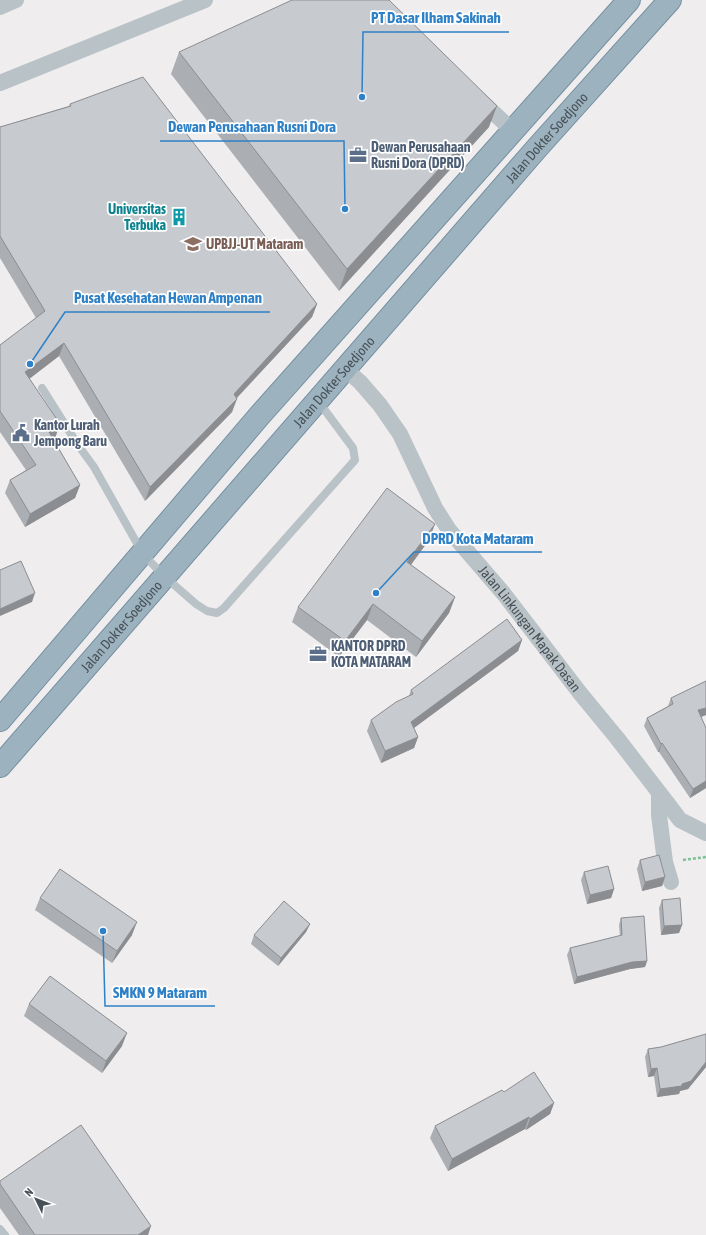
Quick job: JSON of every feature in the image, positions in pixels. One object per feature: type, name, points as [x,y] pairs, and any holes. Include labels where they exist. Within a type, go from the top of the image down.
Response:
[{"type":"highway","points":[[0,720],[260,415],[629,0]]},
{"type":"highway","name":"Jalan Dokter Soedjono","points":[[0,766],[537,148],[670,0]]},
{"type":"street","points":[[0,7],[16,0]]},
{"type":"street","points":[[0,83],[205,0]]},
{"type":"street","points":[[471,91],[513,131]]},
{"type":"street","name":"Jalan Linkungan Mapak Dasan","points":[[345,369],[360,382],[380,405],[400,434],[435,508],[449,530],[504,594],[680,820],[706,833]]},
{"type":"street","points":[[659,793],[665,862],[671,882]]},
{"type":"lane","points":[[42,388],[78,445],[94,466],[143,554],[164,576],[196,604],[207,611],[216,613],[224,608],[355,460],[353,448],[317,400]]},
{"type":"lane","points":[[0,1229],[5,1235]]},
{"type":"path","points":[[665,862],[706,857]]},
{"type":"building","points":[[292,0],[389,0],[497,106],[347,269],[179,52]]},
{"type":"building","points":[[143,77],[317,304],[234,394],[237,399],[150,487],[64,343],[25,372],[60,424],[49,432],[80,485],[30,514],[10,480],[36,465],[0,411],[0,345],[45,311],[0,236],[0,127],[71,106],[70,104]]},
{"type":"building","points":[[387,488],[435,524],[407,562],[455,597],[422,641],[373,604],[345,641],[298,607]]},
{"type":"building","points":[[21,561],[35,593],[0,609],[0,570]]},
{"type":"building","points":[[507,619],[522,640],[411,722],[418,737],[385,751],[371,720],[396,702],[413,694],[411,690]]},
{"type":"building","points":[[706,681],[706,708],[698,710],[706,728],[706,781],[693,789],[662,743],[661,744],[647,718],[673,704],[671,698]]},
{"type":"building","points":[[659,855],[665,877],[645,882],[640,860]]},
{"type":"building","points":[[608,866],[614,889],[590,895],[584,872]]},
{"type":"building","points":[[60,869],[137,922],[117,951],[40,898]]},
{"type":"building","points":[[680,898],[682,925],[664,926],[662,900]]},
{"type":"building","points":[[284,901],[310,924],[281,958],[254,935]]},
{"type":"building","points":[[644,916],[647,961],[632,962],[577,977],[570,948],[622,935],[621,918]]},
{"type":"building","points":[[50,976],[127,1033],[106,1061],[29,1004]]},
{"type":"building","points":[[706,1034],[706,1062],[691,1081],[682,1084],[682,1086],[660,1089],[657,1068],[651,1069],[648,1049],[661,1047]]},
{"type":"building","points":[[534,1072],[554,1103],[530,1119],[529,1117],[452,1159],[435,1126],[502,1090],[504,1092]]},
{"type":"building","points":[[81,1125],[151,1226],[138,1235],[35,1235],[0,1184],[0,1181]]},
{"type":"place","name":"PT Dasar Ilham Sakinah","points":[[362,97]]},
{"type":"place","name":"Dewan Perusahaan Rusni Dora (DPRD)","points":[[358,155]]},
{"type":"place","name":"Dewan Perusahaan Rusni Dora","points":[[345,209]]},
{"type":"place","name":"Universitas Terbuka","points":[[179,217]]},
{"type":"place","name":"UPBJJ-UT Mataram","points":[[193,244]]},
{"type":"place","name":"Pusat Kesehatan Hewan Ampenan","points":[[30,364]]},
{"type":"place","name":"Kantor Lurah Jempong Baru","points":[[21,433]]},
{"type":"place","name":"DPRD Kota Mataram","points":[[376,593]]},
{"type":"place","name":"KANTOR DPRD KOTA MATARAM","points":[[318,654]]},
{"type":"place","name":"SMKN 9 Mataram","points":[[103,931]]}]
